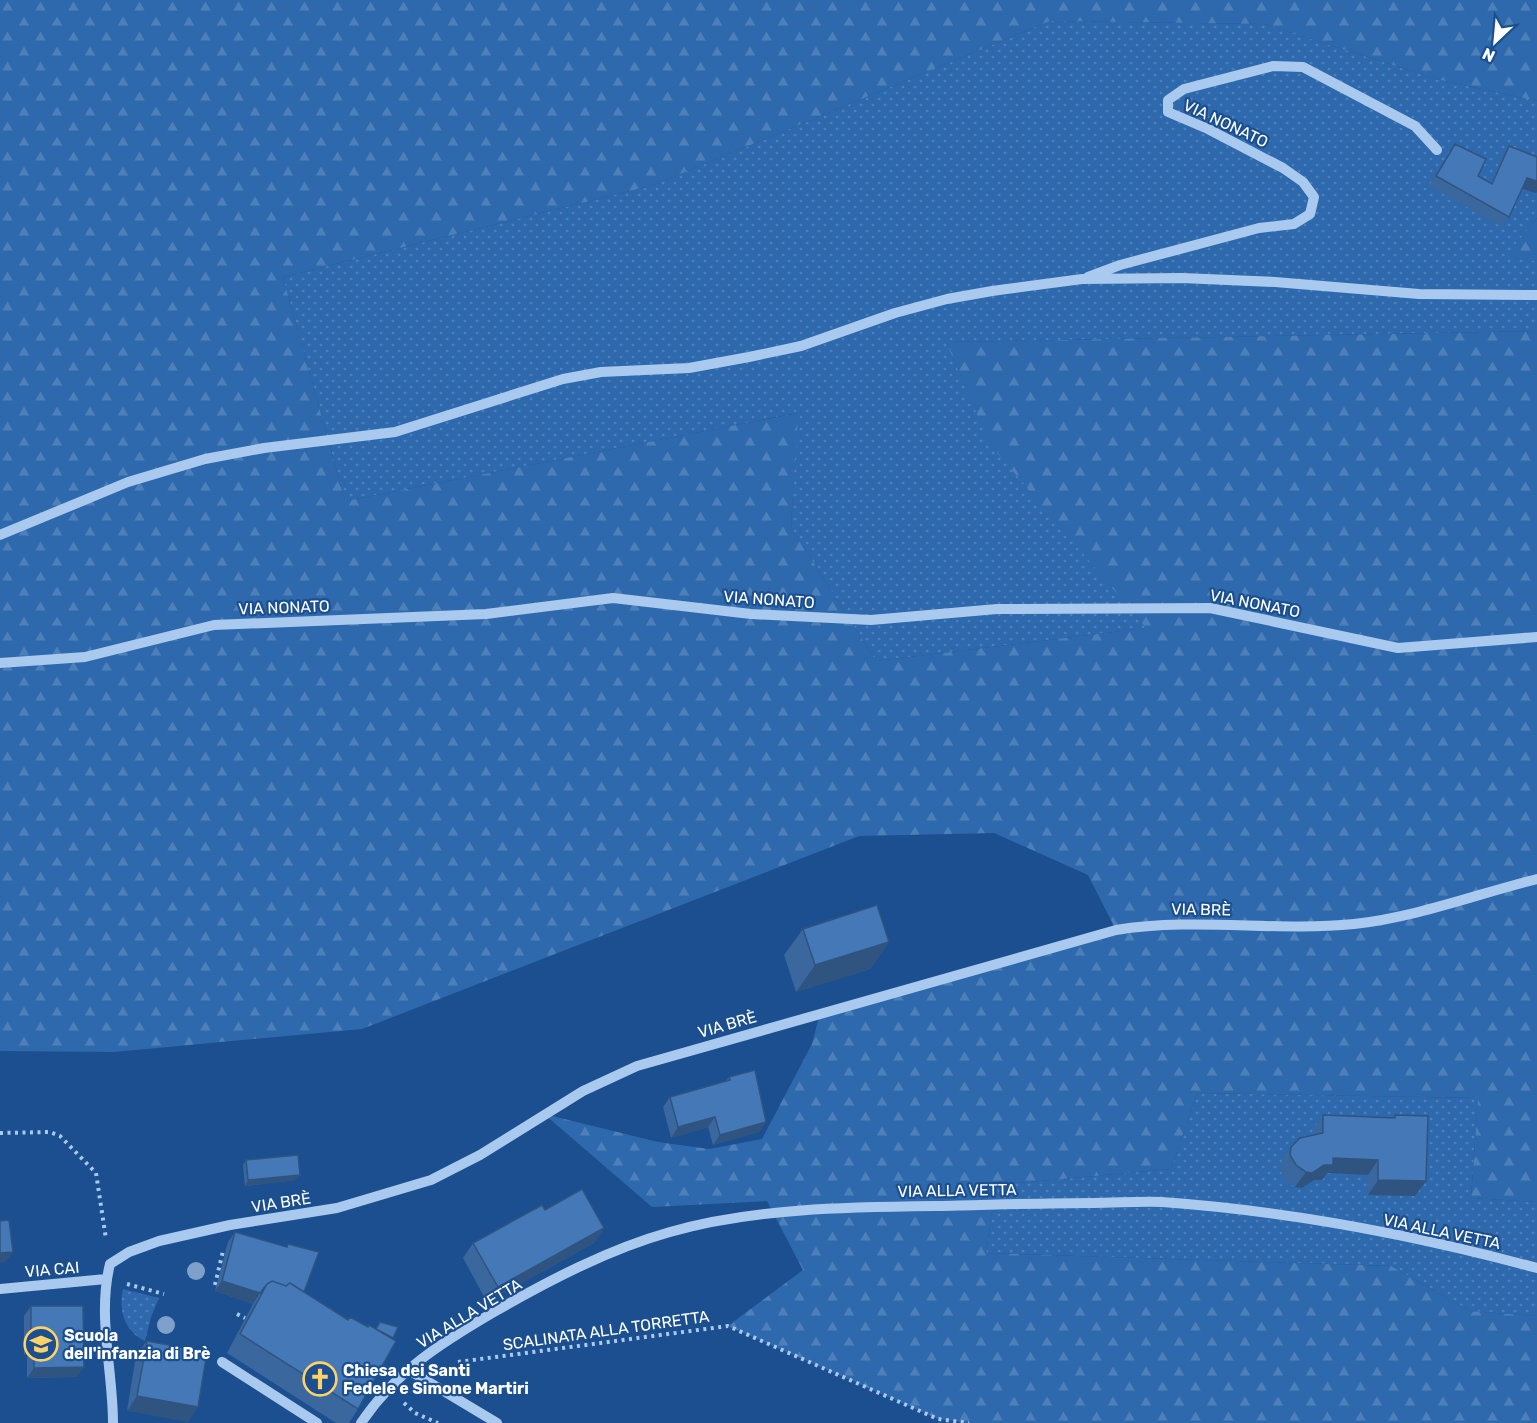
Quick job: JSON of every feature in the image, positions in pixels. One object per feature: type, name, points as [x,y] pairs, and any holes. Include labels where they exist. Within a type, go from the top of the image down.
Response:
[{"type":"street","name":"VIA NONATO","points":[[1082,279],[1120,265],[1259,228],[1294,224],[1310,214],[1314,197],[1304,182],[1240,145],[1168,112],[1168,100],[1184,89],[1273,66],[1303,67],[1415,126],[1437,150]]},
{"type":"street","name":"VIA NONATO","points":[[0,535],[128,482],[205,459],[264,447],[395,432],[563,379],[601,372],[689,368],[719,364],[801,346],[895,313],[947,299],[1082,279],[1182,278],[1275,282],[1419,294],[1537,295]]},
{"type":"street","name":"VIA NONATO","points":[[0,663],[85,657],[214,625],[486,614],[613,598],[751,614],[871,620],[997,609],[1210,608],[1398,648],[1537,637]]},
{"type":"street","name":"VIA BRÈ","points":[[110,1264],[129,1252],[159,1241],[230,1225],[337,1208],[404,1190],[453,1171],[583,1091],[637,1066],[1116,930],[1166,923],[1353,924],[1409,914],[1537,879]]},
{"type":"street","name":"VIA ALLA VETTA","points":[[361,1423],[388,1388],[407,1369],[510,1303],[593,1262],[670,1232],[784,1213],[856,1207],[1160,1202],[1291,1218],[1441,1242],[1537,1268]]},
{"type":"street","points":[[110,1264],[106,1279],[105,1330],[113,1423]]},
{"type":"street","name":"VIA CAI","points":[[0,1289],[106,1279]]},
{"type":"street","points":[[222,1362],[318,1423]]},
{"type":"street","points":[[407,1369],[497,1423]]},
{"type":"path","points":[[0,1133],[50,1132],[60,1136],[96,1173],[110,1264]]},
{"type":"path","points":[[214,1285],[223,1251]]},
{"type":"path","points":[[106,1279],[164,1294]]},
{"type":"path","points":[[237,1314],[244,1318]]},
{"type":"path","name":"SCALINATA ALLA TORRETTA","points":[[454,1362],[728,1326],[938,1419],[969,1423]]},
{"type":"path","points":[[388,1388],[415,1413],[438,1423]]},
{"type":"green space","points":[[0,0],[1537,0],[1537,101],[1440,80],[1264,24],[1050,21],[654,185],[283,277],[345,501],[798,413],[791,527],[876,661],[1146,628],[989,443],[946,342],[1537,331],[1537,1202],[1471,1198],[1478,1098],[1197,1093],[1171,1169],[996,1185],[986,1253],[1391,1266],[1470,1311],[1537,1316],[1537,1423],[969,1423],[938,1419],[728,1326],[803,1270],[767,1201],[652,1207],[544,1114],[658,1142],[709,1149],[762,1139],[812,1044],[820,1013],[1116,930],[1088,875],[994,833],[859,836],[362,1029],[114,1052],[0,1051]]},
{"type":"green space","points":[[1050,21],[1264,24],[1440,80],[1537,101],[1537,218],[1506,257],[1537,261],[1537,331],[946,342],[990,443],[1147,628],[876,661],[791,527],[797,413],[345,501],[283,277],[654,185]]},
{"type":"green space","points":[[1537,218],[1537,261],[1505,257]]},
{"type":"green space","points":[[1197,1093],[1478,1098],[1471,1198],[1537,1202],[1537,1316],[1470,1311],[1391,1266],[986,1253],[996,1185],[1171,1169]]},
{"type":"green space","points":[[123,1289],[159,1298],[145,1341],[132,1332],[125,1320],[122,1312]]},
{"type":"building","points":[[1455,144],[1486,159],[1478,176],[1492,184],[1509,146],[1537,157],[1537,181],[1527,178],[1509,217],[1436,176]]},
{"type":"building","points":[[877,905],[889,942],[815,965],[803,929]]},
{"type":"building","points":[[755,1070],[766,1122],[720,1135],[715,1117],[678,1127],[670,1097],[730,1080],[729,1077]]},
{"type":"building","points":[[1323,1115],[1395,1118],[1395,1115],[1428,1116],[1426,1181],[1378,1180],[1378,1160],[1333,1158],[1333,1165],[1324,1165],[1312,1173],[1306,1172],[1296,1165],[1290,1155],[1291,1147],[1300,1138],[1323,1133]]},
{"type":"building","points":[[298,1155],[300,1175],[248,1180],[246,1160]]},
{"type":"building","points":[[582,1189],[604,1228],[498,1287],[473,1243],[542,1205],[545,1210]]},
{"type":"building","points":[[9,1220],[13,1252],[0,1253],[0,1221]]},
{"type":"building","points":[[235,1232],[287,1247],[288,1244],[319,1252],[304,1292],[290,1283],[286,1286],[272,1281],[260,1293],[222,1281]]},
{"type":"building","name":"Chiesa dei Santi Fedele e Simone Martiri","points":[[272,1281],[286,1286],[290,1283],[348,1320],[350,1317],[368,1327],[369,1325],[396,1341],[358,1409],[240,1334],[267,1284]]},
{"type":"building","points":[[31,1306],[83,1306],[84,1367],[34,1368],[34,1345],[31,1345]]},
{"type":"building","points":[[380,1322],[398,1327],[393,1338],[376,1329]]},
{"type":"building","points":[[147,1341],[207,1352],[198,1407],[137,1396]]},
{"type":"place","name":"Scuola dell'infanzia di Brè","points":[[41,1344]]},
{"type":"place","name":"Chiesa dei Santi Fedele e Simone Martiri","points":[[320,1379]]}]
